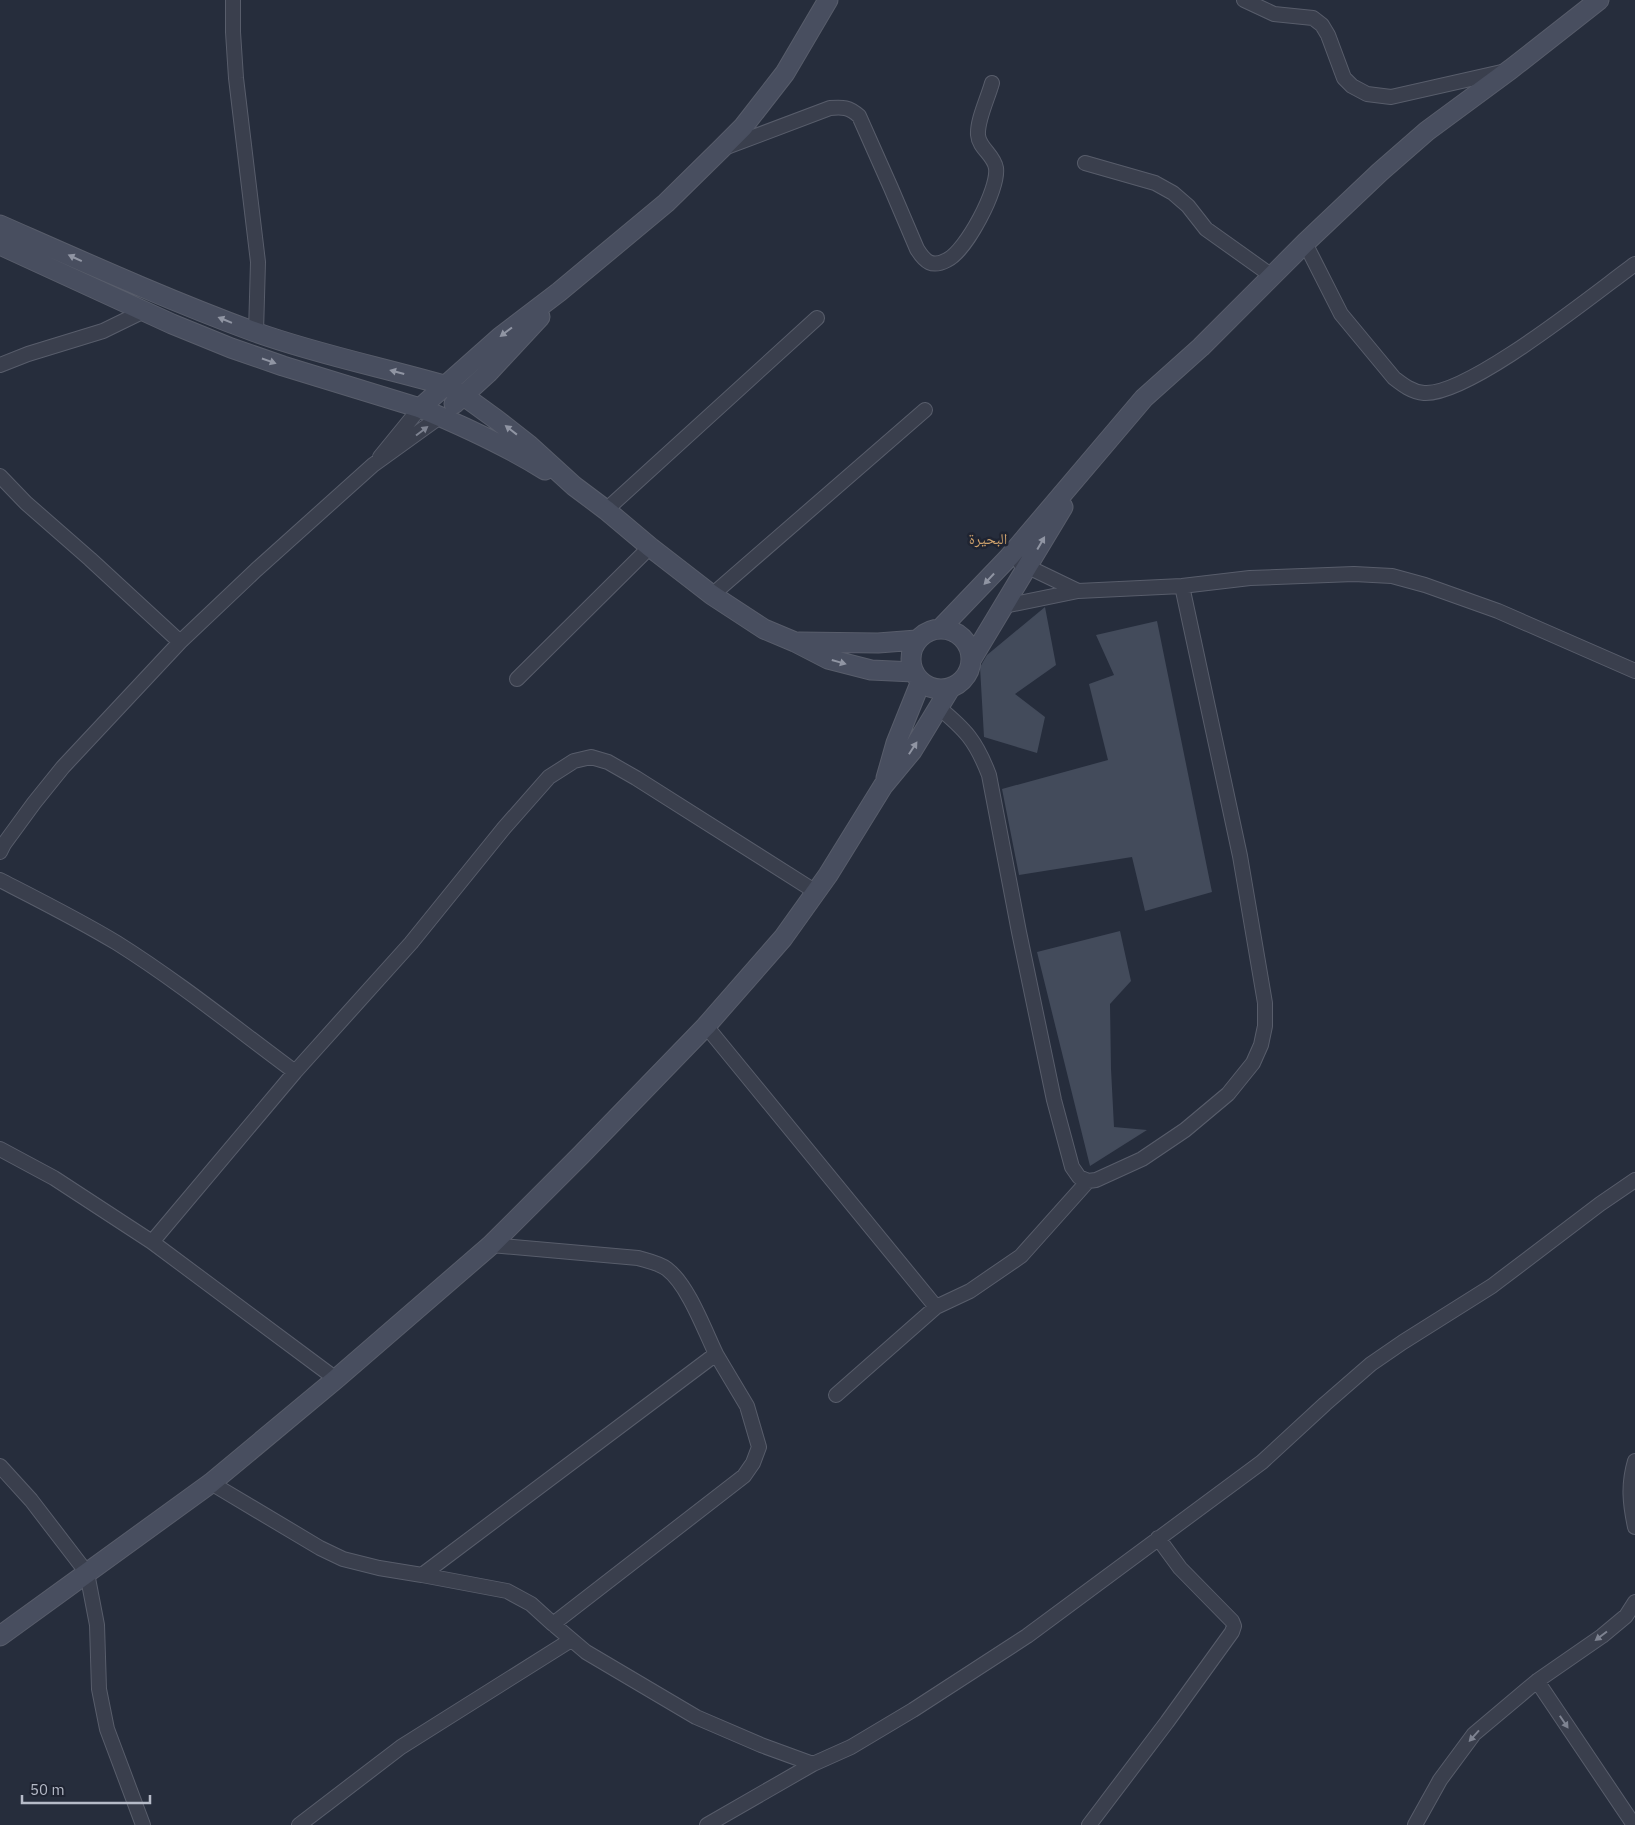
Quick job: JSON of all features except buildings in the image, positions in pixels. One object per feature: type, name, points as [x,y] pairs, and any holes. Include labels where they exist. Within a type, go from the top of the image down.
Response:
[{"type":"street","points":[[233,0],[236,78],[258,262],[256,332]]},
{"type":"street","points":[[373,466],[396,435],[444,385],[500,337],[559,292],[666,203],[743,127],[785,73],[828,0]]},
{"type":"street","points":[[1244,0],[1274,14],[1313,18],[1322,25],[1328,35],[1344,78],[1352,86],[1367,94],[1391,97],[1511,69]]},
{"type":"street","points":[[940,629],[1009,557],[1144,398],[1200,347],[1305,243],[1380,172],[1427,131],[1511,69],[1599,0]]},
{"type":"street","points":[[721,149],[830,108],[845,107],[851,109],[859,116],[916,249],[922,257],[930,263],[937,265],[950,259],[987,207],[996,174],[996,166],[978,136],[992,83]]},
{"type":"street","points":[[1085,164],[1155,183],[1173,193],[1188,206],[1206,229],[1272,276]]},
{"type":"street","points":[[0,225],[105,272],[256,332],[312,350],[444,385],[464,396],[529,445],[574,486],[712,595],[764,629],[828,659],[871,670],[917,676],[935,688],[951,687]]},
{"type":"street","points":[[1305,243],[1341,314],[1394,378],[1409,388],[1426,393],[1451,387],[1494,366],[1635,264]]},
{"type":"street","points":[[0,244],[172,324],[231,348],[441,416],[497,442],[574,486]]},
{"type":"street","points":[[0,852],[34,803],[63,767],[180,642],[256,570],[373,466],[441,416],[464,396],[521,339],[559,292]]},
{"type":"street","points":[[0,365],[28,354],[103,331],[144,311]]},
{"type":"street","points":[[606,510],[817,318]]},
{"type":"street","points":[[712,595],[925,410]]},
{"type":"street","points":[[0,1636],[211,1483],[336,1379],[491,1245],[706,1026],[783,938],[816,892],[883,786],[912,751],[951,687],[965,676],[971,660],[1089,463]]},
{"type":"street","points":[[0,476],[180,642]]},
{"type":"street","points":[[517,679],[650,547]]},
{"type":"street","points":[[1009,557],[1078,590]]},
{"type":"street","points":[[1004,606],[1078,590],[1182,586],[1250,578],[1354,574],[1392,576],[1425,585],[1498,612],[1635,671]]},
{"type":"street","points":[[836,1395],[936,1308],[970,1291],[1021,1256],[1088,1181],[1108,1176],[1142,1160],[1185,1130],[1228,1094],[1253,1063],[1261,1045],[1265,1026],[1265,1004],[1240,856],[1182,586]]},
{"type":"street","points":[[795,642],[878,643],[917,640],[928,632],[940,629],[950,630],[965,642],[971,660]]},
{"type":"street","points":[[883,786],[917,676],[911,656],[917,640]]},
{"type":"street","points":[[938,707],[961,725],[972,738],[980,751],[989,775],[1054,1100],[1072,1167],[1079,1176],[1088,1181]]},
{"type":"street","points":[[152,1242],[295,1072],[411,943],[504,828],[549,777],[574,761],[590,757],[608,762],[816,892]]},
{"type":"street","points":[[0,880],[65,914],[136,956],[295,1072]]},
{"type":"street","points":[[706,1026],[936,1308]]},
{"type":"street","points":[[0,1149],[54,1178],[152,1242],[336,1379]]},
{"type":"street","points":[[707,1825],[813,1764],[851,1747],[913,1710],[1027,1636],[1262,1462],[1371,1364],[1492,1286],[1600,1204],[1635,1180]]},
{"type":"street","points":[[491,1245],[638,1258],[654,1262],[667,1269],[682,1284],[716,1354],[748,1406],[759,1447],[753,1463],[744,1476],[553,1624]]},
{"type":"street","points":[[422,1575],[716,1354]]},
{"type":"street","points":[[1635,1461],[1630,1477],[1635,1527]]},
{"type":"street","points":[[0,1466],[31,1500],[86,1573],[97,1625],[99,1689],[108,1729],[143,1825]]},
{"type":"street","points":[[211,1483],[320,1548],[343,1559],[378,1568],[507,1591],[532,1604],[572,1640],[605,1664],[696,1717],[761,1745],[813,1764]]},
{"type":"street","points":[[1089,1825],[1173,1715],[1232,1632],[1234,1626],[1232,1621],[1180,1568],[1158,1538]]},
{"type":"street","points":[[1415,1825],[1440,1780],[1474,1734],[1537,1681],[1602,1636],[1626,1616],[1635,1602]]},
{"type":"street","points":[[298,1825],[401,1747],[572,1640]]},
{"type":"street","points":[[1537,1681],[1634,1825]]},
{"type":"district","name":"البحيرة","points":[[988,539]]}]
